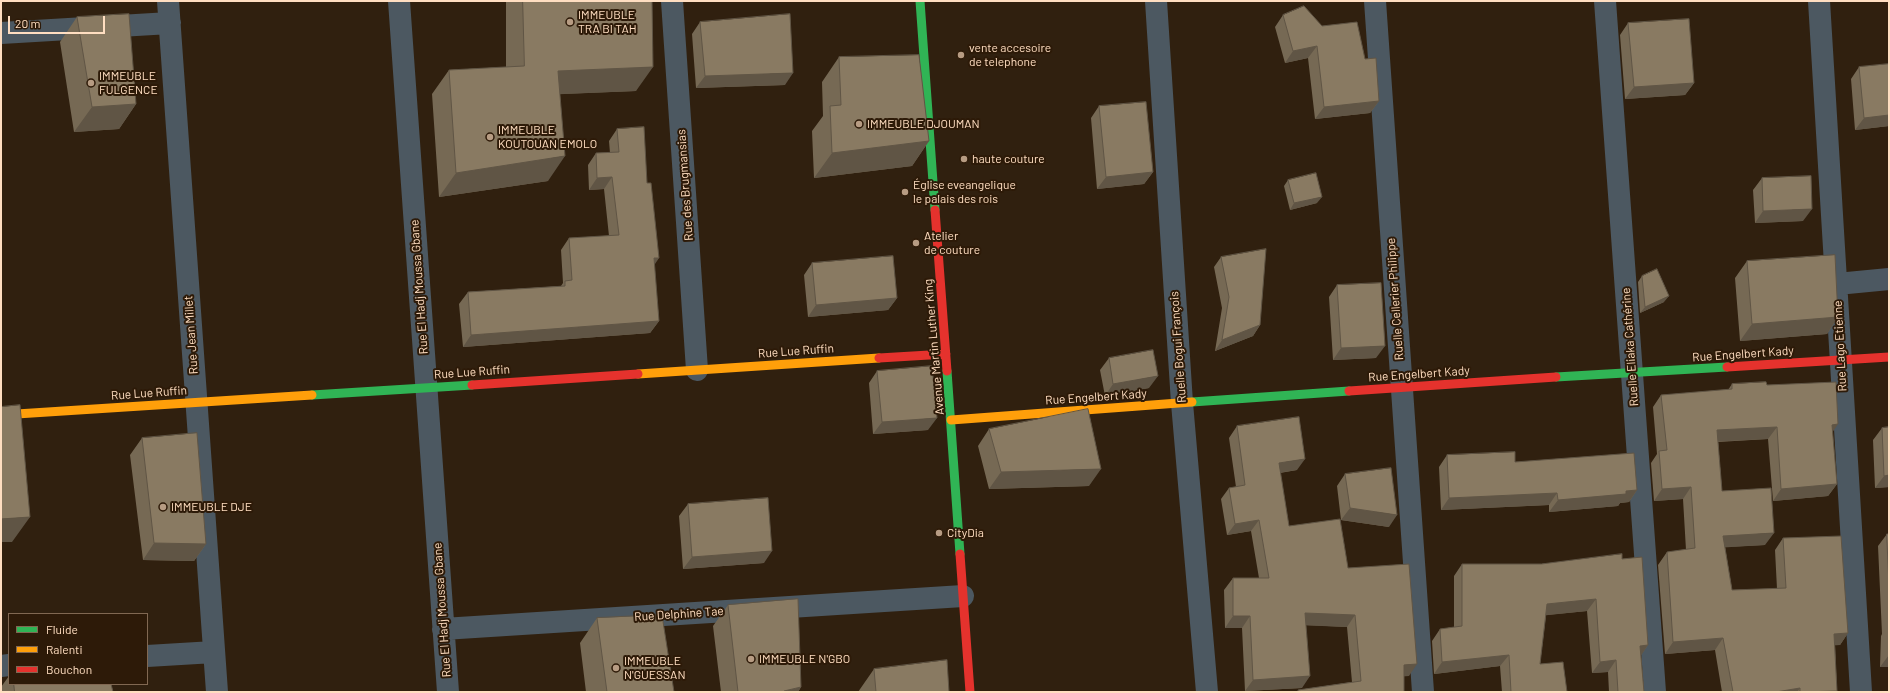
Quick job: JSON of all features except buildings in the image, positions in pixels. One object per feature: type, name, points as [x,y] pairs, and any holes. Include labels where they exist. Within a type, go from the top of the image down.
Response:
[{"type":"street","name":"Rue Jean Millet","points":[[168,1],[217,692]]},
{"type":"street","name":"Rue El Hadj Moussa Gbane","points":[[399,1],[448,692]]},
{"type":"street","name":"Rue des Brugmansias","points":[[672,1],[698,370]]},
{"type":"street","name":"Avenue Martin Luther King","points":[[920,1],[970,692]]},
{"type":"street","name":"Ruelle Bogui François","points":[[1156,1],[1182,403],[1207,692]]},
{"type":"street","name":"Ruelle Cellerier Philippe","points":[[1375,1],[1423,692]]},
{"type":"street","name":"Ruelle Eliaka Cathérine","points":[[1605,1],[1655,692]]},
{"type":"street","name":"Rue Lago Etienne","points":[[1819,1],[1862,692]]},
{"type":"street","points":[[1,32],[170,23]]},
{"type":"street","points":[[1837,284],[1889,279]]},
{"type":"street","name":"Rue Lue Ruffin","points":[[1,415],[946,354]]},
{"type":"street","name":"Rue Engelbert Kady","points":[[951,420],[1401,387],[1889,357]]},
{"type":"street","name":"Rue Delphine Tae","points":[[443,629],[963,596]]},
{"type":"street","points":[[148,656],[214,652]]},
{"type":"traffic: fast","points":[[920,1],[935,210]]},
{"type":"traffic: fast","points":[[1556,377],[1727,367]]},
{"type":"traffic: fast","points":[[947,371],[960,554]]},
{"type":"traffic: fast","points":[[312,395],[472,385]]},
{"type":"traffic: fast","points":[[1192,402],[1349,391]]},
{"type":"traffic: slow","points":[[638,374],[879,358]]},
{"type":"traffic: slow","points":[[1,415],[312,395]]},
{"type":"traffic: slow","points":[[951,420],[1192,402]]},
{"type":"traffic: jam","points":[[935,210],[947,371]]},
{"type":"traffic: jam","points":[[879,358],[946,354]]},
{"type":"traffic: jam","points":[[1727,367],[1889,357]]},
{"type":"traffic: jam","points":[[472,385],[638,374]]},
{"type":"traffic: jam","points":[[1349,391],[1556,377]]},
{"type":"traffic: jam","points":[[960,554],[970,692]]},
{"type":"place","name":"IMMEUBLE TRA BI TAH","points":[[570,22]]},
{"type":"place","name":"vente accesoire de telephone","points":[[961,55]]},
{"type":"place","name":"IMMEUBLE FULGENCE","points":[[91,83]]},
{"type":"place","name":"IMMEUBLE DJOUMAN","points":[[859,124]]},
{"type":"place","name":"IMMEUBLE KOUTOUAN EMOLO","points":[[490,137]]},
{"type":"place","name":"haute couture","points":[[964,159]]},
{"type":"place","name":"Église eveangelique le palais des rois","points":[[905,192]]},
{"type":"place","name":"Atelier de couture","points":[[916,243]]},
{"type":"place","name":"IMMEUBLE DJE","points":[[163,507]]},
{"type":"place","name":"CityDia","points":[[939,533]]},
{"type":"place","name":"IMMEUBLE N'GBO","points":[[751,659]]},
{"type":"place","name":"IMMEUBLE N'GUESSAN","points":[[616,668]]}]
